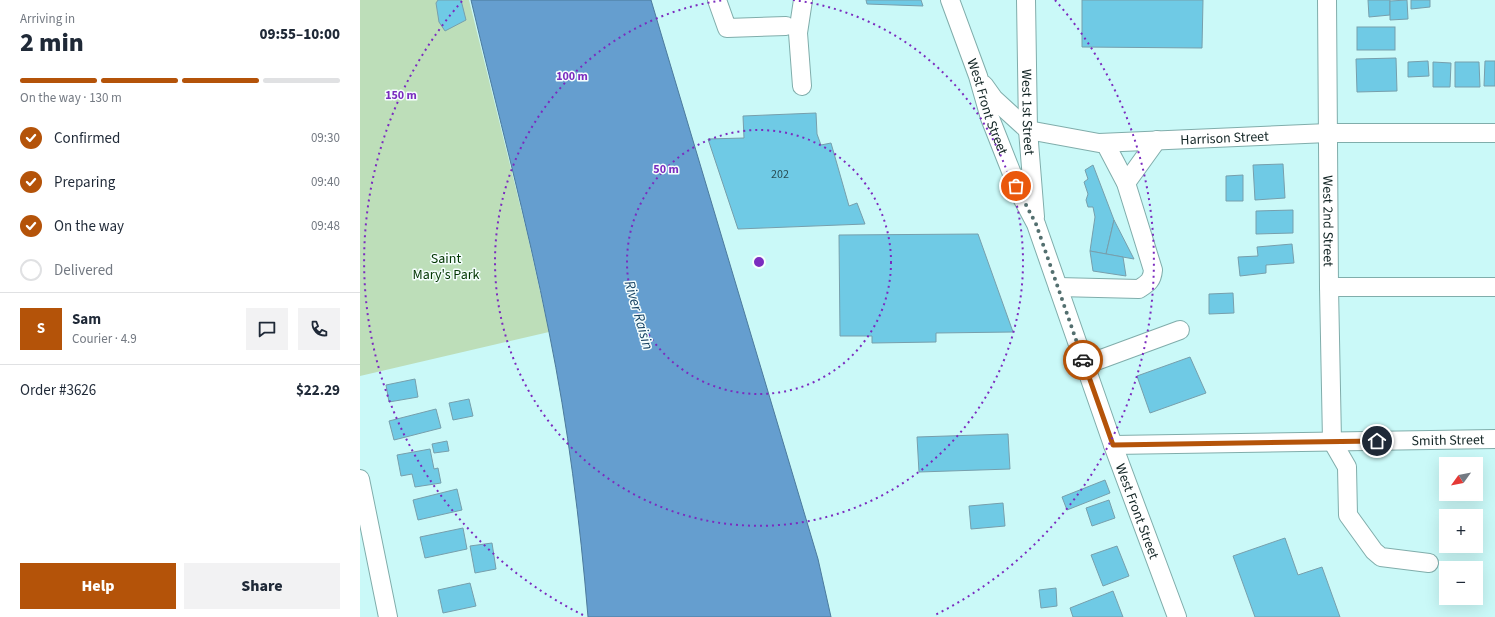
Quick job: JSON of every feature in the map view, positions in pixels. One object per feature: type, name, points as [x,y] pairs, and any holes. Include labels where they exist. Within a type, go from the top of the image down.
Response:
[{"type":"street","points":[[717,0],[727,28],[786,26]]},
{"type":"street","points":[[802,86],[798,33],[803,0]]},
{"type":"street","name":"West Front Street","points":[[950,0],[978,76],[990,118],[1020,194],[1036,224],[1084,365],[1177,617]]},
{"type":"street","name":"West 1st Street","points":[[1026,0],[1028,130],[1036,224]]},
{"type":"street","name":"West 2nd Street","points":[[1327,0],[1329,287],[1332,441]]},
{"type":"street","points":[[978,76],[994,99],[1028,130]]},
{"type":"street","name":"Harrison Street","points":[[1028,130],[1099,143],[1328,133],[1495,133]]},
{"type":"street","points":[[1126,183],[1157,140]]},
{"type":"street","points":[[1058,287],[1139,289],[1152,277],[1153,270],[1126,183],[1105,143]]},
{"type":"street","points":[[1329,287],[1495,287]]},
{"type":"street","points":[[1084,365],[1180,330]]},
{"type":"street","name":"Smith Street","points":[[1113,445],[1495,439]]},
{"type":"street","points":[[1332,441],[1347,467],[1348,515],[1374,551],[1381,557],[1428,563]]},
{"type":"street","points":[[360,479],[388,617]]},
{"type":"green space","name":"Saint Mary's Park","points":[[360,0],[469,0],[527,233],[549,332],[360,376]]},
{"type":"water","name":"River Raisin","points":[[471,0],[651,0],[818,559],[831,617],[588,617],[573,474],[556,367],[512,166]]},
{"type":"building","points":[[438,0],[461,0],[466,20],[445,31],[439,22],[436,3]]},
{"type":"building","points":[[866,0],[921,0],[923,6],[867,4]]},
{"type":"building","points":[[1082,0],[1203,0],[1202,48],[1082,47]]},
{"type":"building","points":[[1368,0],[1390,0],[1390,15],[1369,17]]},
{"type":"building","points":[[1407,0],[1408,19],[1390,20],[1390,1]]},
{"type":"building","points":[[1411,0],[1430,0],[1430,7],[1411,9]]},
{"type":"building","points":[[1357,27],[1395,27],[1395,50],[1357,50]]},
{"type":"building","points":[[1396,58],[1397,91],[1357,92],[1356,59]]},
{"type":"building","points":[[1428,61],[1429,76],[1408,77],[1408,62]]},
{"type":"building","points":[[1485,61],[1495,61],[1495,86],[1484,86]]},
{"type":"building","points":[[1433,62],[1451,63],[1450,87],[1433,87]]},
{"type":"building","points":[[1455,62],[1479,62],[1480,87],[1455,87]]},
{"type":"building","points":[[816,113],[817,134],[821,145],[831,143],[849,206],[857,203],[865,224],[738,229],[708,139],[744,138],[743,116]]},
{"type":"building","points":[[1283,164],[1285,198],[1255,200],[1253,165]]},
{"type":"building","points":[[1093,165],[1114,220],[1106,254],[1090,251],[1095,217],[1093,207],[1088,207],[1086,200],[1088,194],[1084,182],[1088,179],[1085,170]]},
{"type":"building","points":[[1243,175],[1243,201],[1226,201],[1226,176]]},
{"type":"building","points":[[1293,210],[1293,233],[1256,234],[1256,211]]},
{"type":"building","points":[[1114,220],[1134,259],[1106,254]]},
{"type":"building","points":[[978,234],[1013,332],[936,333],[936,342],[872,343],[872,336],[840,336],[839,235]]},
{"type":"building","points":[[1292,244],[1294,263],[1266,265],[1266,273],[1240,276],[1238,257],[1258,256],[1257,247]]},
{"type":"building","points":[[1090,251],[1123,257],[1126,276],[1093,271]]},
{"type":"building","points":[[1233,293],[1234,313],[1209,314],[1209,294]]},
{"type":"building","points":[[1190,357],[1206,393],[1150,413],[1137,376]]},
{"type":"building","points":[[415,379],[418,397],[389,402],[386,385]]},
{"type":"building","points":[[469,399],[473,416],[453,420],[449,403]]},
{"type":"building","points":[[436,409],[441,428],[394,440],[389,421]]},
{"type":"building","points":[[1008,434],[1010,469],[919,472],[917,437]]},
{"type":"building","points":[[447,441],[449,451],[434,453],[432,444]]},
{"type":"building","points":[[430,449],[434,469],[438,468],[441,483],[415,487],[412,474],[401,476],[397,455]]},
{"type":"building","points":[[1105,480],[1110,493],[1067,510],[1062,497]]},
{"type":"building","points":[[457,489],[462,510],[418,520],[413,500]]},
{"type":"building","points":[[1109,500],[1115,518],[1092,526],[1086,508]]},
{"type":"building","points":[[1003,503],[1005,526],[971,529],[969,506]]},
{"type":"building","points":[[463,528],[467,549],[425,558],[420,537]]},
{"type":"building","points":[[1285,538],[1298,575],[1322,567],[1340,617],[1255,617],[1233,556]]},
{"type":"building","points":[[492,543],[496,569],[475,573],[470,546]]},
{"type":"building","points":[[1117,546],[1129,576],[1103,586],[1091,555]]},
{"type":"building","points":[[470,583],[476,606],[443,613],[438,590]]},
{"type":"building","points":[[1056,588],[1057,606],[1041,608],[1039,590]]},
{"type":"building","points":[[1113,591],[1123,617],[1073,617],[1070,608]]},
{"type":"way so far","points":[[1016,186],[1036,224],[1083,360]]},
{"type":"route","points":[[1083,360],[1113,445],[1377,441]]}]
